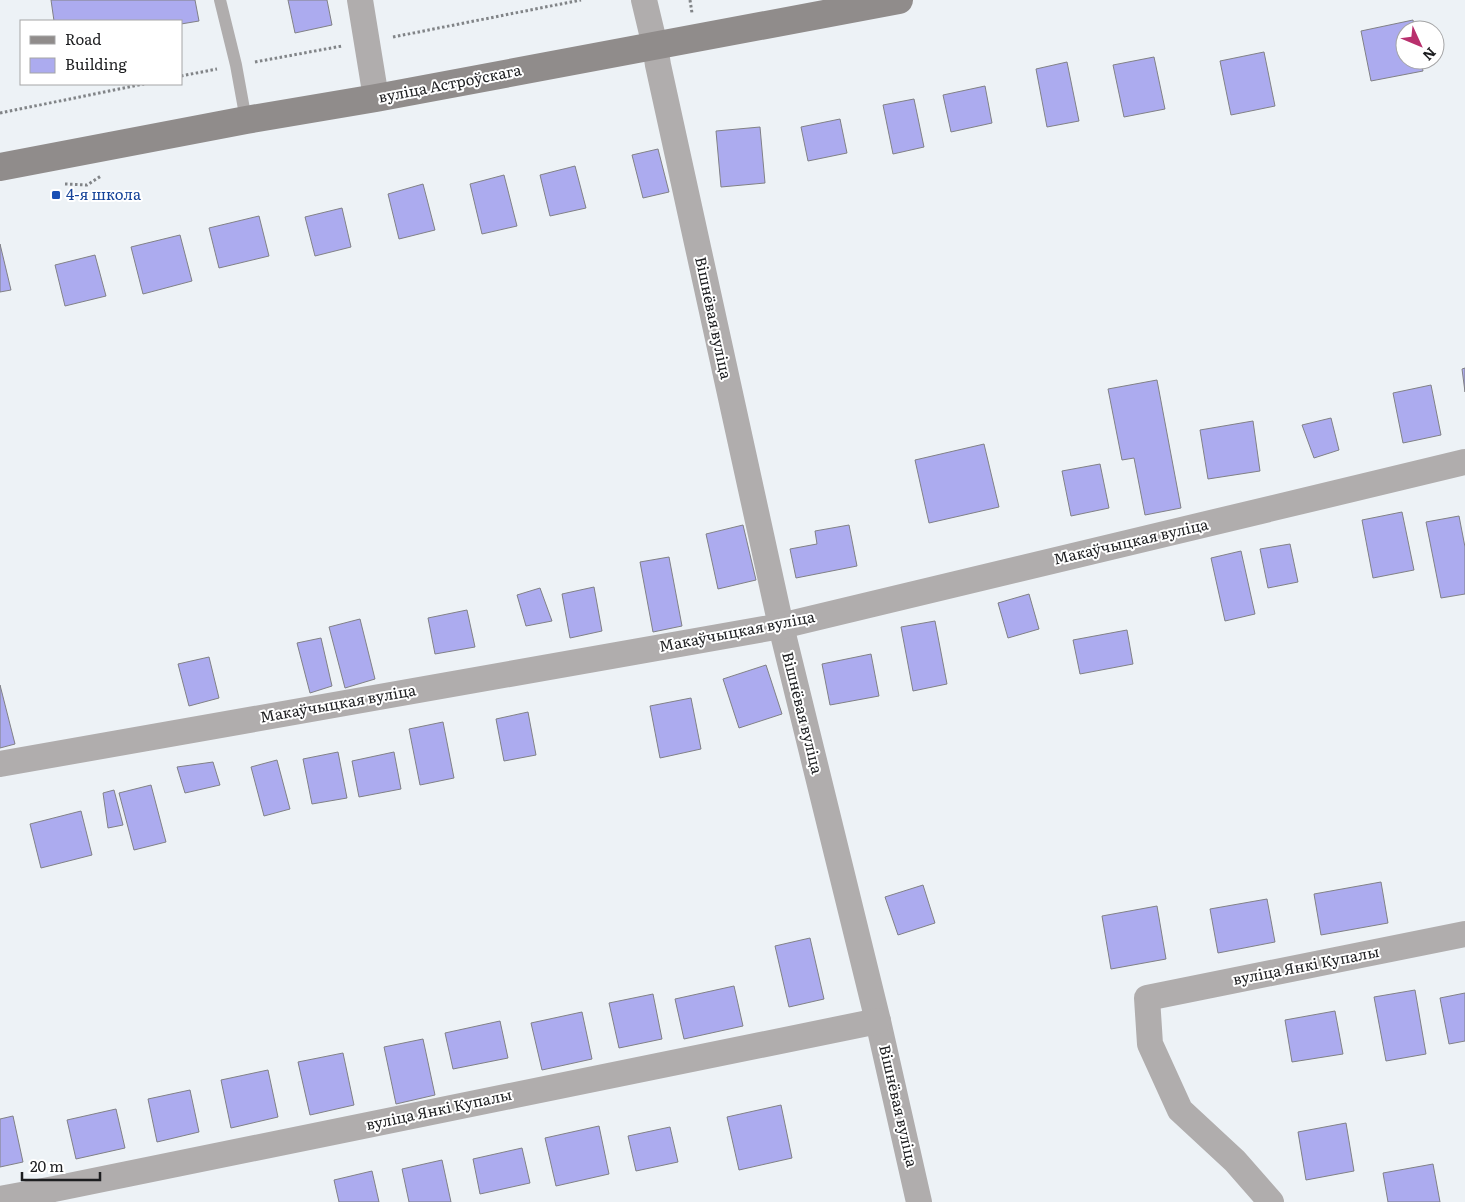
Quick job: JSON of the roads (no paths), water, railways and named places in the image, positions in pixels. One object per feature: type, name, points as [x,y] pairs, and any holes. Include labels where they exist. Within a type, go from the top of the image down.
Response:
[{"type":"street","points":[[360,0],[376,98]]},
{"type":"street","name":"Вішнёвая вуліца","points":[[644,0],[781,626],[878,1020],[920,1202]]},
{"type":"street","name":"вуліца Астроўскага","points":[[0,167],[899,0]]},
{"type":"street","name":"Макаўчыцкая вуліца","points":[[0,764],[781,626],[1465,462]]},
{"type":"street","name":"вуліца Янкі Купалы","points":[[1271,1202],[1235,1161],[1180,1110],[1150,1044],[1147,998],[1465,934]]},
{"type":"street","name":"вуліца Янкі Купалы","points":[[0,1199],[55,1196],[878,1020]]},
{"type":"lane","points":[[220,0],[236,65],[246,120]]},
{"type":"place","name":"4-я школа","points":[[56,195]]}]
